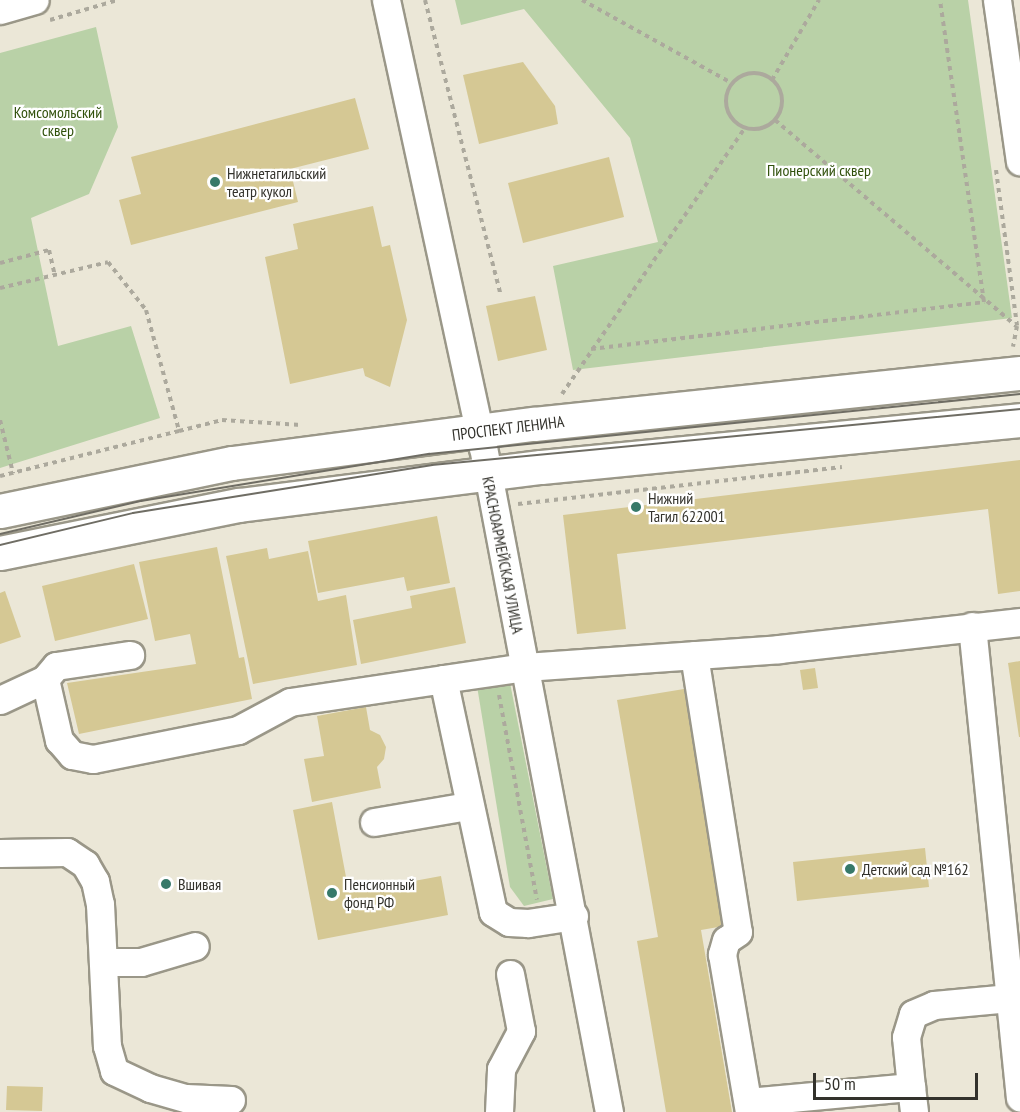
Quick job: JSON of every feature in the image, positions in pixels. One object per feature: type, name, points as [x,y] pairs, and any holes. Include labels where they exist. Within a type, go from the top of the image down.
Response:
[{"type":"main road","name":"ПРОСПЕКТ ЛЕНИНА","points":[[0,511],[232,464],[480,431],[1020,373]]},
{"type":"main road","points":[[0,552],[239,505],[488,475],[1020,420]]},
{"type":"street","name":"КРАСНОАРМЕЙСКАЯ УЛИЦА","points":[[386,0],[480,431],[574,916],[609,1112]]},
{"type":"street","points":[[998,0],[1020,161]]},
{"type":"street","points":[[45,679],[59,740],[72,755],[93,759],[238,730],[290,702],[494,670],[824,645],[1020,622]]},
{"type":"street","points":[[972,626],[1011,924],[1010,998],[1020,1098]]},
{"type":"street","points":[[0,700],[45,679],[56,666],[130,655]]},
{"type":"street","points":[[694,655],[738,932],[726,940],[722,954],[748,1107],[912,1099],[906,1036],[913,1014],[934,1005],[1010,998]]},
{"type":"street","points":[[443,678],[468,806],[493,912],[509,922],[540,921],[574,916]]},
{"type":"street","points":[[374,822],[468,806]]},
{"type":"street","points":[[0,853],[67,852],[85,864],[95,881],[100,904],[107,1046],[114,1071],[150,1088],[186,1098],[231,1100]]},
{"type":"street","points":[[103,962],[141,962],[195,946]]},
{"type":"street","points":[[499,1112],[501,1069],[521,1031],[510,974]]},
{"type":"path","points":[[19,8],[118,0]]},
{"type":"path","points":[[424,0],[501,296]]},
{"type":"path","points":[[582,0],[732,83]]},
{"type":"path","points":[[772,80],[819,0]]},
{"type":"path","points":[[940,0],[984,302]]},
{"type":"path","points":[[752,73],[772,80],[782,99],[775,120],[756,129],[745,128],[728,114],[725,103],[732,83],[752,73]]},
{"type":"path","points":[[775,120],[984,302],[1017,326]]},
{"type":"path","points":[[556,402],[745,128]]},
{"type":"path","points":[[0,263],[49,250],[55,274]]},
{"type":"path","points":[[591,349],[984,302]]},
{"type":"path","points":[[0,420],[13,473]]},
{"type":"path","points":[[0,476],[179,431]]},
{"type":"path","points":[[517,504],[855,466]]},
{"type":"path","points":[[494,670],[540,921]]},
{"type":"green space","name":"Пионерский сквер","points":[[455,0],[968,0],[1012,318],[573,370],[553,266],[658,242],[630,138],[524,9],[461,25]]},
{"type":"green space","name":"Комсомольский сквер","points":[[96,27],[118,127],[89,194],[31,218],[58,346],[131,326],[160,418],[0,468],[0,53]]},
{"type":"green space","points":[[509,678],[553,899],[524,906],[510,887],[477,686]]},
{"type":"building","points":[[523,62],[555,106],[558,124],[479,144],[463,75]]},
{"type":"building","name":"Нижнетагильский театр кукол","points":[[355,98],[369,149],[290,169],[298,202],[131,245],[119,200],[141,194],[131,157]]},
{"type":"building","points":[[609,157],[624,217],[523,243],[508,183]]},
{"type":"building","points":[[373,206],[382,247],[390,245],[407,320],[390,387],[365,376],[363,368],[290,384],[265,257],[298,249],[293,224]]},
{"type":"building","points":[[535,296],[547,350],[498,361],[486,306]]},
{"type":"building","points":[[1020,460],[1020,591],[998,594],[988,509],[617,554],[626,629],[577,634],[563,515]]},
{"type":"building","points":[[437,516],[450,583],[407,591],[404,577],[318,593],[308,541]]},
{"type":"building","points":[[217,547],[239,658],[244,657],[252,699],[79,734],[67,683],[196,664],[190,634],[155,641],[139,562]]},
{"type":"building","points":[[267,548],[269,559],[308,551],[318,601],[346,595],[357,665],[253,684],[226,556]]},
{"type":"building","points":[[134,564],[148,619],[55,641],[42,586]]},
{"type":"building","points":[[455,587],[466,643],[361,664],[353,620],[412,608],[410,596]]},
{"type":"building","points":[[5,591],[21,637],[0,644],[0,593]]},
{"type":"building","points":[[1020,661],[1020,737],[1019,737],[1008,663]]},
{"type":"building","points":[[815,668],[818,688],[803,690],[800,670]]},
{"type":"building","points":[[684,689],[724,926],[701,930],[732,1112],[666,1112],[637,941],[658,937],[617,700]]},
{"type":"building","points":[[366,707],[370,730],[380,735],[386,747],[384,759],[377,767],[381,788],[312,802],[304,759],[324,756],[317,716]]},
{"type":"building","points":[[332,802],[349,893],[441,876],[448,915],[318,940],[293,810]]},
{"type":"building","points":[[925,848],[929,887],[797,901],[793,862]]},
{"type":"building","points":[[7,1086],[43,1087],[42,1111],[6,1110]]},
{"type":"tram line","points":[[0,534],[141,501],[429,454],[1020,394]]},
{"type":"tram line","points":[[0,545],[133,513],[432,465],[1020,409]]},
{"type":"place","name":"Нижнетагильский театр кукол","points":[[215,182]]},
{"type":"place","name":"Нижний Тагил 622001","points":[[636,507]]},
{"type":"place","name":"Детский сад №162","points":[[850,869]]},
{"type":"place","name":"Вшивая","points":[[166,884]]},
{"type":"place","name":"Пенсионный фонд РФ","points":[[332,893]]}]
